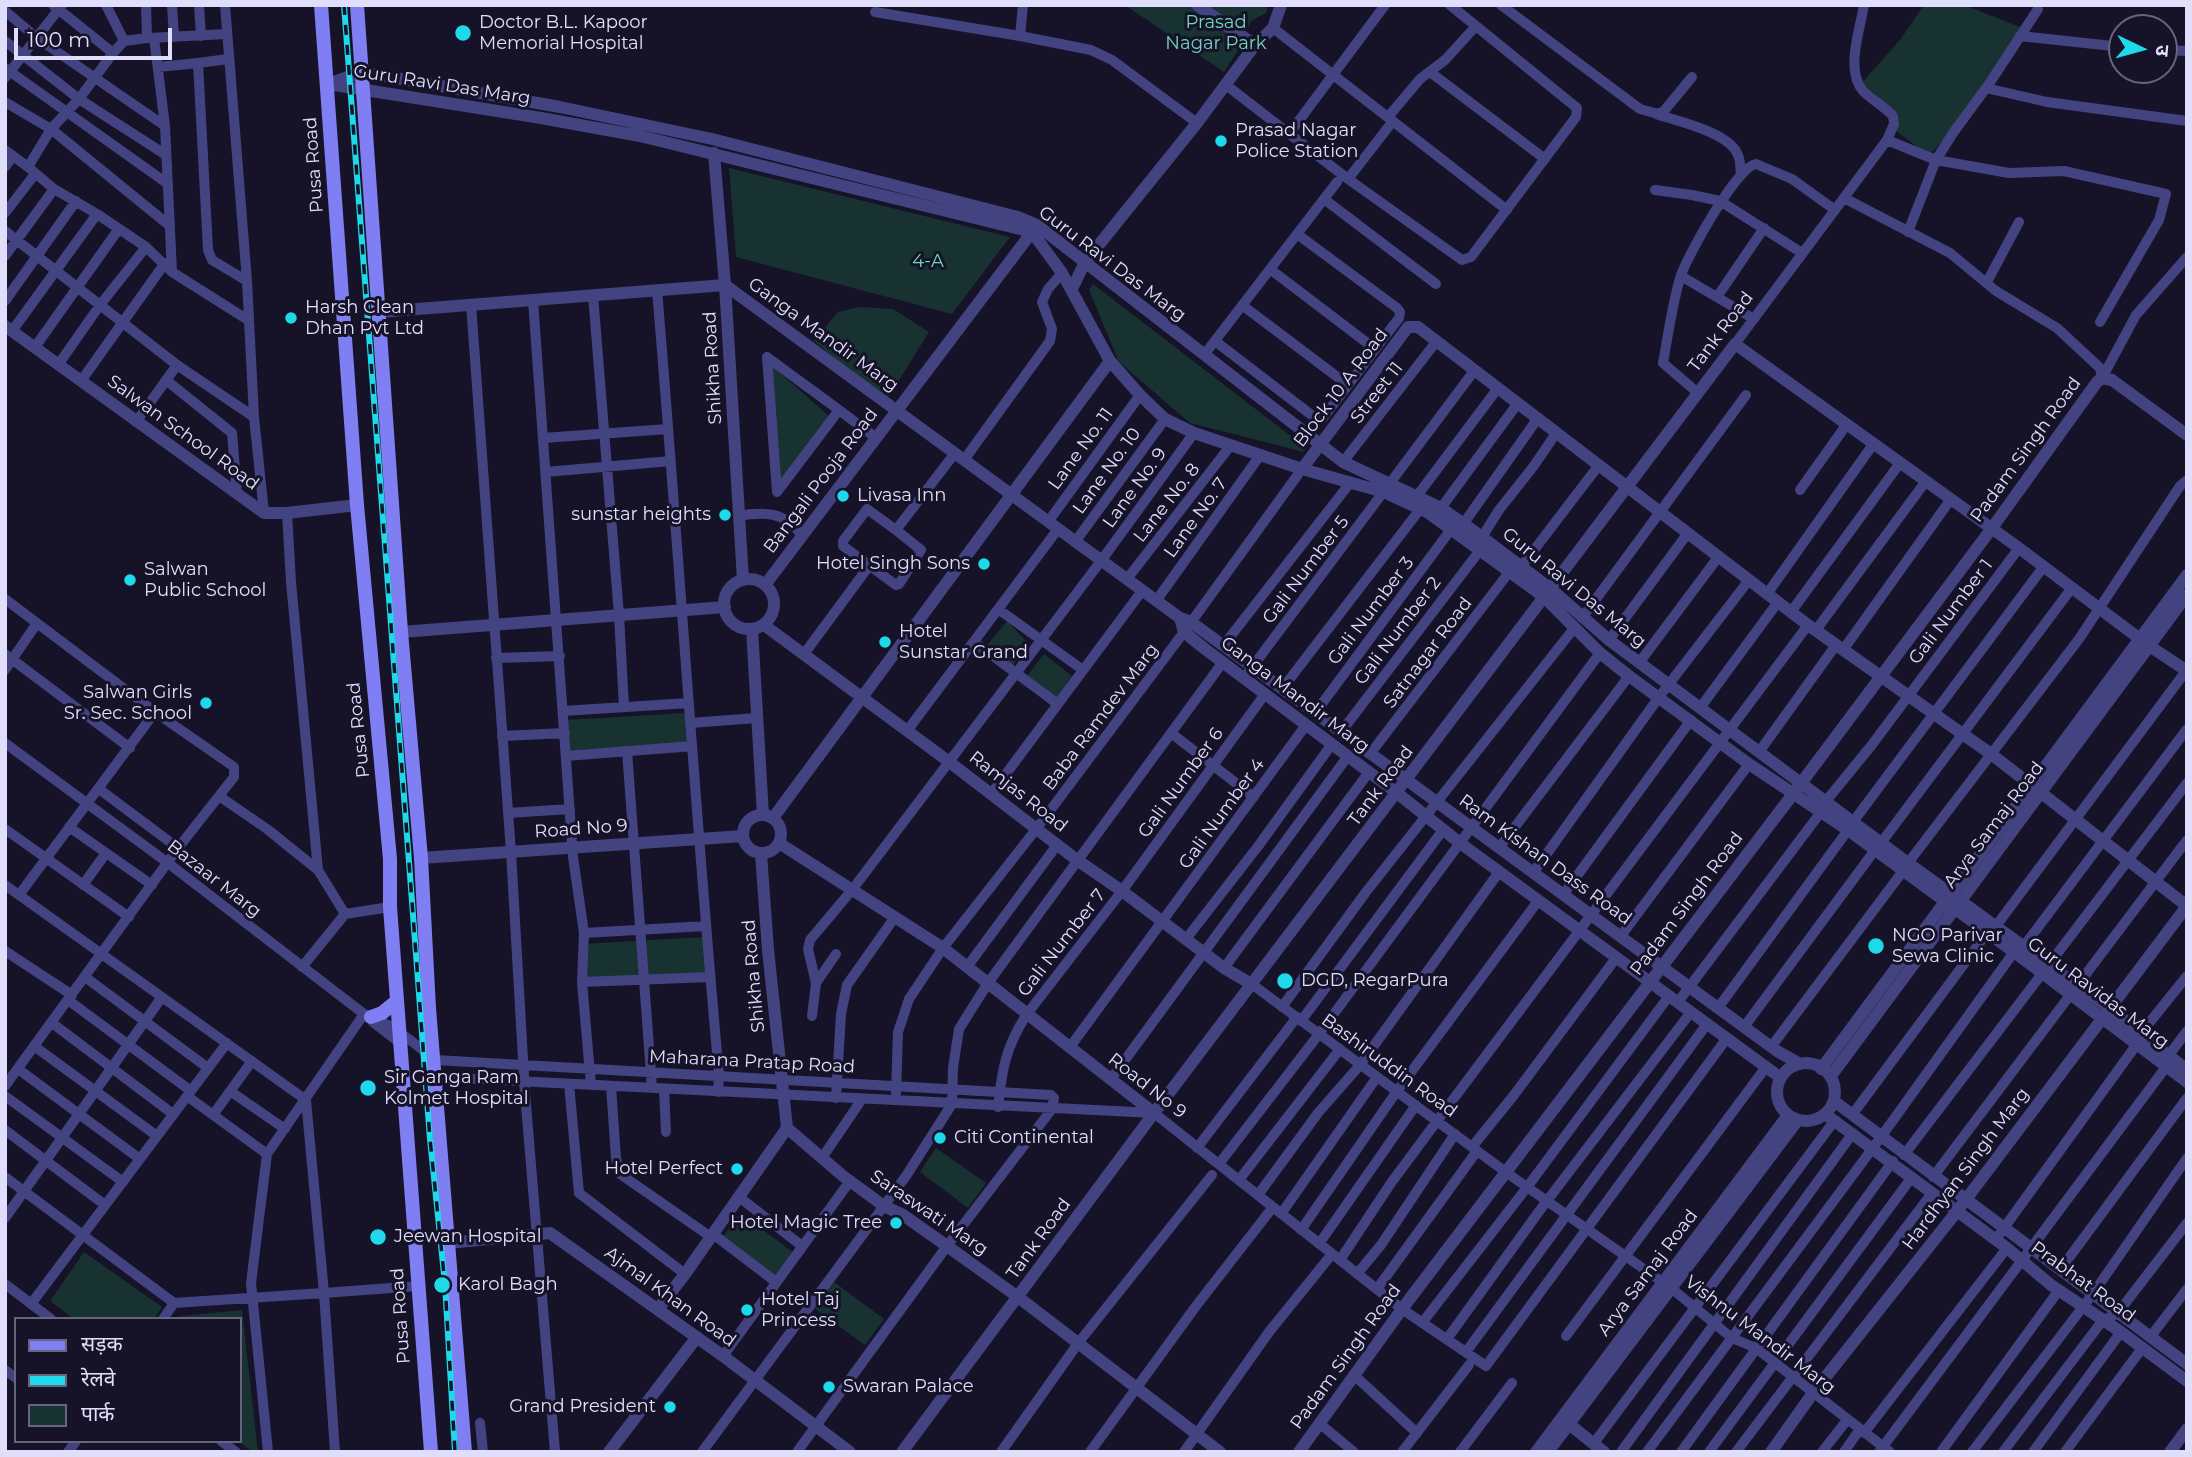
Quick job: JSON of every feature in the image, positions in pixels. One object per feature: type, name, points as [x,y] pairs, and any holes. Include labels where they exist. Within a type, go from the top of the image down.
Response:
[{"type":"main road","name":"Pusa Road","points":[[321,5],[358,505],[390,859],[390,907],[431,1452]]},
{"type":"main road","points":[[357,5],[401,632],[421,858],[429,1008],[465,1452]]},
{"type":"main road","points":[[367,1016],[382,1013],[397,1000]]},
{"type":"street","points":[[106,5],[124,41]]},
{"type":"street","points":[[146,5],[158,66],[165,126],[172,272]]},
{"type":"street","points":[[172,5],[174,37]]},
{"type":"street","points":[[199,5],[201,36]]},
{"type":"street","points":[[225,5],[247,281],[254,417],[264,513]]},
{"type":"street","points":[[904,17],[905,5]]},
{"type":"street","points":[[1020,36],[1023,5]]},
{"type":"street","points":[[1197,5],[1255,45]]},
{"type":"street","points":[[1072,289],[1085,262],[1197,123],[1255,45],[1273,28],[1281,5]]},
{"type":"street","points":[[1289,134],[1335,76],[1385,5]]},
{"type":"street","points":[[1226,85],[1348,179],[1462,260],[1471,257],[1577,117],[1577,108],[1450,5]]},
{"type":"street","points":[[1501,5],[1636,108],[1708,132],[1732,146],[1739,158],[1741,175]]},
{"type":"street","points":[[1864,5],[1854,64],[1856,79],[1864,92],[1893,116],[1894,124],[1887,140],[1936,160],[2009,173],[2064,171],[2166,194],[2159,220],[2100,322]]},
{"type":"street","points":[[113,53],[58,7],[37,38],[7,73],[68,111],[168,184]]},
{"type":"street","points":[[1908,232],[1936,160],[2038,9]]},
{"type":"street","points":[[5,11],[37,38],[165,126]]},
{"type":"street","points":[[875,12],[1073,45],[1102,55],[1197,123]]},
{"type":"street","points":[[1348,179],[1420,79],[1446,60],[1476,26]]},
{"type":"street","points":[[1273,28],[1507,209]]},
{"type":"street","points":[[5,213],[31,171],[51,129],[79,99],[124,41],[226,34]]},
{"type":"street","points":[[2020,36],[2108,45]]},
{"type":"street","points":[[5,41],[79,99],[166,155]]},
{"type":"street","points":[[158,66],[229,59]]},
{"type":"street","points":[[198,63],[208,250],[212,260],[247,281]]},
{"type":"street","name":"Guru Ravi Das Marg","points":[[328,84],[362,72],[644,123],[1004,214],[1034,228],[1085,262],[1343,462],[1387,488],[1419,502],[1482,543],[1547,593],[1578,623],[1600,653],[1629,676],[1749,764],[1793,794],[1823,807],[1952,901]]},
{"type":"street","points":[[1430,72],[1545,159]]},
{"type":"street","points":[[1649,112],[1658,114],[1667,109],[1692,77]]},
{"type":"street","name":"Guru Ravi Das Marg","points":[[328,84],[558,121],[714,153],[1034,228],[1072,289],[1110,361],[1166,419],[1194,433],[1302,470],[1350,483],[1387,488]]},
{"type":"street","points":[[1986,88],[2048,102],[2187,121]]},
{"type":"street","points":[[364,107],[379,92]]},
{"type":"street","points":[[5,102],[51,129],[170,226]]},
{"type":"street","name":"Tank Road","points":[[902,1452],[1887,140]]},
{"type":"street","points":[[5,167],[9,153],[54,189],[146,247],[172,272],[248,320]]},
{"type":"street","name":"Shikha Road","points":[[714,153],[726,285],[743,580]]},
{"type":"street","points":[[1698,393],[1663,363],[1681,276],[1720,201],[1741,175],[1751,165],[1756,164],[1792,179],[1835,210]]},
{"type":"street","points":[[1204,355],[1337,182]]},
{"type":"street","points":[[5,256],[54,189]]},
{"type":"street","points":[[1655,190],[1720,201],[1802,253]]},
{"type":"street","points":[[1844,198],[1950,253],[1996,291],[2057,328],[2100,368],[2102,378]]},
{"type":"street","points":[[1324,199],[1436,284]]},
{"type":"street","points":[[5,301],[76,201]]},
{"type":"street","points":[[9,328],[57,272],[97,214]]},
{"type":"street","points":[[1987,282],[2019,222]]},
{"type":"street","name":"Bangali Pooja Road","points":[[765,585],[1034,228]]},
{"type":"street","points":[[1717,297],[1764,228]]},
{"type":"street","points":[[35,347],[118,230]]},
{"type":"street","points":[[5,231],[177,365],[254,417]]},
{"type":"street","points":[[1215,341],[1316,419],[1323,418],[1399,318],[1400,312],[1297,234]]},
{"type":"street","points":[[58,365],[100,305],[146,247]]},
{"type":"street","points":[[2102,378],[2136,315],[2187,257]]},
{"type":"street","points":[[81,381],[121,321],[165,263]]},
{"type":"street","points":[[1270,269],[1375,349]]},
{"type":"street","points":[[896,530],[959,457],[1050,341],[1052,329],[1042,302],[1043,296],[1062,273]]},
{"type":"street","points":[[1681,276],[1754,318]]},
{"type":"street","name":"Ganga Mandir Marg","points":[[379,312],[726,285],[1127,579],[1185,624],[1223,662],[1397,793]]},
{"type":"street","points":[[657,290],[698,839],[719,1075],[718,1091]]},
{"type":"street","points":[[593,295],[624,707]]},
{"type":"street","points":[[533,300],[573,847],[584,933],[582,982],[591,1085]]},
{"type":"street","points":[[471,304],[525,1082],[555,1452]]},
{"type":"street","points":[[1242,305],[1348,385]]},
{"type":"street","name":"Block 10 A Road","points":[[1302,470],[1408,327],[1418,327],[1436,342]]},
{"type":"street","name":"Salwan School Road","points":[[9,328],[264,513],[358,505]]},
{"type":"street","points":[[1436,342],[1812,628],[1992,754],[2187,906]]},
{"type":"street","name":"Street 11","points":[[1343,462],[1436,342]]},
{"type":"street","points":[[1735,344],[1992,528],[2143,642],[2187,671],[1852,1115]]},
{"type":"street","points":[[839,410],[777,492],[767,357],[839,410],[876,438]]},
{"type":"street","points":[[758,627],[757,718],[768,816],[780,827],[779,843],[772,851],[761,854],[751,850],[743,836],[748,821],[768,816],[862,697],[1110,361]]},
{"type":"street","points":[[136,422],[177,365]]},
{"type":"street","name":"Gali Number 5","points":[[1244,678],[1474,371]]},
{"type":"street","points":[[2102,378],[2112,380],[2187,435]]},
{"type":"street","name":"Padam Singh Road","points":[[1299,1452],[1402,1309],[1793,794],[2102,378]]},
{"type":"street","points":[[166,380],[232,433],[237,494]]},
{"type":"street","points":[[1282,689],[1419,502],[1498,388]]},
{"type":"street","name":"Lane No. 11","points":[[908,731],[998,609],[1140,395]]},
{"type":"street","points":[[1282,1007],[1366,892],[1578,623],[1746,395]]},
{"type":"street","points":[[1441,508],[1518,403]]},
{"type":"street","name":"Gali Number 3","points":[[1315,713],[1538,418]]},
{"type":"street","name":"Lane No. 10","points":[[1075,541],[1166,419]]},
{"type":"street","points":[[1800,491],[1847,424]]},
{"type":"street","points":[[543,438],[668,429]]},
{"type":"street","name":"Gali Number 2","points":[[1341,732],[1482,543],[1499,510],[1557,432]]},
{"type":"street","name":"Lane No. 9","points":[[816,983],[809,943],[1101,561],[1194,433]]},
{"type":"street","points":[[1700,708],[1874,443]]},
{"type":"street","name":"Lane No. 8","points":[[1127,579],[1231,445]]},
{"type":"street","name":"Lane No. 7","points":[[1156,601],[1261,454]]},
{"type":"street","points":[[546,472],[671,461]]},
{"type":"street","points":[[1791,612],[1900,463]]},
{"type":"street","name":"Satnagar Road","points":[[1370,754],[1600,465]]},
{"type":"street","name":"Baba Ramdev Marg","points":[[896,1101],[898,1032],[909,999],[943,948],[1037,828],[1185,624],[1302,470]]},
{"type":"street","points":[[1771,1047],[2099,609],[2180,486],[2187,480]]},
{"type":"street","points":[[1184,1452],[1269,1332],[1336,1257],[1720,743],[1926,481]]},
{"type":"street","points":[[1223,646],[1350,483]]},
{"type":"street","points":[[1759,752],[1951,499]]},
{"type":"street","name":"Guru Ravi Das Marg","points":[[1419,502],[1441,508],[1458,526]]},
{"type":"street","points":[[865,510],[870,510],[896,530],[921,550],[899,584],[893,585],[842,543],[865,510]]},
{"type":"street","points":[[287,513],[318,870]]},
{"type":"street","points":[[738,516],[776,514],[796,526],[802,536]]},
{"type":"street","points":[[1609,640],[1688,533]]},
{"type":"street","name":"Gali Number 1","points":[[1422,1322],[1674,999],[1690,987],[2019,548]]},
{"type":"street","points":[[1639,663],[1718,556]]},
{"type":"street","points":[[804,654],[869,566]]},
{"type":"street","points":[[1718,1008],[2044,566]]},
{"type":"street","points":[[2143,642],[2187,575]]},
{"type":"street","points":[[743,580],[753,580],[765,585],[772,596],[774,608],[769,620],[758,627],[739,627],[729,619],[724,607],[730,589],[743,580]]},
{"type":"street","points":[[1533,873],[1669,684],[1749,580]]},
{"type":"street","points":[[1744,1027],[2071,589]]},
{"type":"street","points":[[991,794],[1142,591]]},
{"type":"street","name":"Arya Samaj Road","points":[[1826,1073],[2143,642],[2187,595]]},
{"type":"street","points":[[5,600],[155,712],[234,767],[234,777],[178,848],[5,1086]]},
{"type":"street","points":[[401,632],[724,607]]},
{"type":"street","points":[[998,609],[1083,670]]},
{"type":"street","points":[[5,670],[9,657],[37,623]]},
{"type":"street","name":"Guru Ravi Das Marg","points":[[1578,623],[1609,640],[1800,782],[1823,807]]},
{"type":"street","name":"Ganga Mandir Marg","points":[[1185,624],[1223,646],[1407,780]]},
{"type":"street","name":"Ramjas Road","points":[[758,627],[804,654],[1077,860],[1224,968],[1253,985]]},
{"type":"street","points":[[974,642],[1058,704]]},
{"type":"street","points":[[1219,1164],[1319,1034],[1600,653]]},
{"type":"street","points":[[496,659],[560,656]]},
{"type":"street","points":[[9,657],[130,748]]},
{"type":"street","points":[[702,1452],[921,1155],[952,1104],[954,1049],[959,1029],[988,983],[1223,662]]},
{"type":"street","points":[[1499,848],[1629,676]]},
{"type":"street","name":"Gali Number 6","points":[[1122,891],[1265,694]]},
{"type":"street","points":[[564,711],[689,703]]},
{"type":"street","points":[[19,895],[155,712]]},
{"type":"street","points":[[690,723],[757,718]]},
{"type":"street","points":[[1563,895],[1691,720]]},
{"type":"street","name":"Gali Number 4","points":[[1070,1047],[1306,725]]},
{"type":"street","points":[[1647,1452],[2019,949],[2187,729]]},
{"type":"street","points":[[502,736],[565,733]]},
{"type":"street","points":[[1171,733],[1254,797]]},
{"type":"street","name":"Bazaar Marg","points":[[5,743],[168,863],[373,1022],[435,1060]]},
{"type":"street","points":[[1186,939],[1332,744]]},
{"type":"street","points":[[566,756],[692,746]]},
{"type":"street","points":[[627,751],[652,1088]]},
{"type":"street","points":[[1111,1079],[1348,756]]},
{"type":"street","points":[[1620,937],[1749,764]]},
{"type":"street","points":[[1224,968],[1369,772]]},
{"type":"street","name":"Ram Kishan Dass Road","points":[[1407,780],[1771,1047],[1800,1064]]},
{"type":"street","points":[[1681,1452],[1899,1158],[2187,783]]},
{"type":"street","points":[[99,789],[178,848]]},
{"type":"street","name":"Ram Kishan Dass Road","points":[[1397,793],[1426,818],[1781,1078]]},
{"type":"street","points":[[219,796],[267,829],[318,870],[345,914]]},
{"type":"street","points":[[508,813],[570,809]]},
{"type":"street","points":[[69,827],[152,885]]},
{"type":"street","points":[[5,830],[129,917]]},
{"type":"street","points":[[1198,1148],[1443,830]]},
{"type":"street","name":"Road No 9","points":[[421,858],[743,836]]},
{"type":"street","points":[[1933,1177],[2187,840]]},
{"type":"street","name":"Road No 9","points":[[779,843],[943,948],[1402,1309],[1486,1366],[1586,1228]]},
{"type":"street","points":[[967,968],[1058,845]]},
{"type":"street","points":[[83,885],[106,853]]},
{"type":"street","name":"Shikha Road","points":[[761,854],[783,1095]]},
{"type":"street","points":[[1258,1195],[1318,1113],[1360,1065],[1499,872]]},
{"type":"street","points":[[5,885],[306,1100],[335,1452]]},
{"type":"street","name":"Gali Number 7","points":[[999,1107],[1006,1051],[1013,1035],[1122,891]]},
{"type":"street","points":[[1301,1230],[1397,1091],[1538,901]]},
{"type":"street","name":"Guru Ravidas Marg","points":[[1952,901],[2139,1039],[2167,1061],[2187,1082]]},
{"type":"street","name":"Hardhyan Singh Marg","points":[[1771,1452],[1813,1393],[1961,1205],[2187,906]]},
{"type":"street","points":[[302,967],[345,914],[390,907]]},
{"type":"street","points":[[836,1098],[841,1014],[847,985],[895,917]]},
{"type":"street","points":[[584,933],[706,926]]},
{"type":"street","points":[[5,951],[70,998],[213,1115],[267,1154]]},
{"type":"street","points":[[813,1016],[816,983],[836,954]]},
{"type":"street","points":[[1377,1289],[1475,1149],[1616,958]]},
{"type":"street","points":[[1999,1234],[2187,976]]},
{"type":"street","points":[[85,977],[208,1068]]},
{"type":"street","points":[[582,982],[710,977]]},
{"type":"street","name":"Bashiruddin Road","points":[[1253,985],[1507,1173]]},
{"type":"street","points":[[5,1217],[162,997]]},
{"type":"street","points":[[1447,1339],[1635,1083],[1691,1012]]},
{"type":"street","points":[[268,1452],[251,1271],[267,1154],[367,1016]]},
{"type":"street","points":[[52,1023],[173,1114]]},
{"type":"street","points":[[1466,1352],[1707,1024]]},
{"type":"street","points":[[1884,1450],[2187,1031]]},
{"type":"street","points":[[1586,1228],[1727,1038]]},
{"type":"street","points":[[31,1304],[227,1043]]},
{"type":"street","points":[[34,1046],[157,1136]]},
{"type":"street","points":[[1239,1180],[1340,1049]]},
{"type":"street","name":"Maharana Pratap Road","points":[[435,1060],[1051,1095],[1054,1098],[1052,1109]]},
{"type":"street","points":[[213,1115],[252,1061]]},
{"type":"street","name":"Guru Ravidas Marg","points":[[2167,1061],[2187,1070]]},
{"type":"street","points":[[1565,1421],[1593,1447],[1830,1117],[1835,1087],[1826,1073],[1812,1063],[1789,1069],[1781,1078],[1778,1098],[1781,1107],[1793,1118],[1810,1121],[1830,1117],[1853,1133],[1877,1142]]},
{"type":"street","points":[[1566,1336],[1766,1067]]},
{"type":"street","points":[[18,1069],[140,1159]]},
{"type":"street","name":"Maharana Pratap Road","points":[[436,1077],[1154,1113]]},
{"type":"street","points":[[1090,1452],[1196,1306],[1277,1211],[1377,1077]]},
{"type":"street","points":[[569,1084],[579,1193],[685,1274]]},
{"type":"street","points":[[611,1086],[616,1158],[620,1174],[776,1282]]},
{"type":"street","points":[[664,1089],[666,1132]]},
{"type":"street","points":[[230,1091],[285,1129]]},
{"type":"street","points":[[658,1309],[787,1128],[783,1095]]},
{"type":"street","points":[[5,1096],[122,1182]]},
{"type":"street","points":[[2060,1270],[2187,1098]]},
{"type":"street","points":[[822,1158],[862,1099]]},
{"type":"street","points":[[1834,1101],[1852,1115],[1877,1142],[1933,1177],[1961,1205]]},
{"type":"street","points":[[1319,1244],[1416,1105]]},
{"type":"street","points":[[797,1452],[947,1246],[1052,1109]]},
{"type":"street","points":[[1536,1452],[1565,1421],[1793,1118]]},
{"type":"street","name":"Saraswati Marg","points":[[787,1128],[850,1181],[1018,1297],[1220,1452]]},
{"type":"street","points":[[5,1130],[106,1205]]},
{"type":"street","points":[[1621,1452],[1853,1133]]},
{"type":"street","points":[[1357,1274],[1381,1245],[1455,1134]]},
{"type":"street","points":[[1899,1158],[1912,1177],[1932,1193],[1961,1205]]},
{"type":"street","points":[[1972,1452],[2092,1295],[2187,1158]]},
{"type":"street","name":"Vishnu Mandir Marg","points":[[1507,1173],[1667,1286],[1732,1338],[1756,1348],[1884,1450]]},
{"type":"street","points":[[1002,1452],[1079,1342],[1212,1175]]},
{"type":"street","points":[[5,1177],[174,1303],[418,1286]]},
{"type":"street","points":[[1709,1452],[1912,1177]]},
{"type":"street","points":[[723,1356],[850,1181]]},
{"type":"street","points":[[1736,1452],[1932,1193]]},
{"type":"street","points":[[739,1197],[802,1246]]},
{"type":"street","name":"Prabhat Road","points":[[1961,1205],[2026,1254],[2059,1290],[2187,1381]]},
{"type":"street","points":[[2003,1452],[2103,1320],[2118,1314],[2187,1223]]},
{"type":"street","name":"Ajmal Khan Road","points":[[448,1243],[550,1233],[723,1356],[848,1451]]},
{"type":"street","name":"Prabhat Road","points":[[1999,1234],[2007,1248],[2060,1270],[2186,1361]]},
{"type":"street","points":[[1844,1452],[2007,1248]]},
{"type":"street","points":[[5,1284],[48,1317]]},
{"type":"street","points":[[2151,1336],[2187,1289]]},
{"type":"street","points":[[1941,1452],[2059,1290]]},
{"type":"street","points":[[164,1317],[174,1303]]},
{"type":"street","points":[[2033,1452],[2121,1332]]},
{"type":"street","points":[[609,1452],[697,1337]]},
{"type":"street","points":[[2065,1452],[2143,1348]]},
{"type":"street","points":[[1402,1452],[1469,1365]]},
{"type":"street","points":[[1354,1375],[1417,1433]]},
{"type":"street","points":[[1460,1452],[1512,1383]]},
{"type":"street","points":[[1822,1452],[1847,1420]]},
{"type":"street","points":[[1548,1452],[1565,1421]]},
{"type":"street","points":[[480,1423],[483,1452]]},
{"type":"street","points":[[1319,1423],[1354,1452]]},
{"type":"street","points":[[2169,1452],[2187,1429]]},
{"type":"green space","name":"Prasad Nagar Park","points":[[1125,5],[1268,5],[1266,13],[1251,21],[1240,47],[1224,72]]},
{"type":"green space","points":[[1924,5],[1964,5],[2025,29],[1988,89],[1929,156],[1891,127],[1894,116],[1860,85],[1900,40]]},
{"type":"green space","name":"4-A","points":[[729,168],[1010,237],[952,314],[736,257]]},
{"type":"green space","points":[[1093,284],[1305,447],[1304,452],[1190,423],[1119,362],[1089,290]]},
{"type":"green space","points":[[859,307],[893,309],[929,332],[886,401],[814,341],[838,312]]},
{"type":"green space","points":[[771,365],[830,417],[780,480]]},
{"type":"green space","points":[[1007,621],[1028,643],[1010,670],[984,649]]},
{"type":"green space","points":[[1044,654],[1072,676],[1052,707],[1023,681]]},
{"type":"green space","points":[[685,713],[688,752],[568,760],[565,720]]},
{"type":"green space","points":[[703,937],[706,976],[586,984],[583,944]]},
{"type":"green space","points":[[936,1148],[986,1183],[968,1208],[920,1172]]},
{"type":"green space","points":[[740,1213],[794,1253],[776,1278],[722,1238]]},
{"type":"green space","points":[[84,1252],[162,1307],[155,1317],[71,1317],[50,1301]]},
{"type":"green space","points":[[834,1282],[884,1319],[865,1345],[815,1309]]},
{"type":"green space","points":[[242,1310],[258,1452],[253,1452],[241,1443],[242,1317],[182,1316]]},
{"type":"railway","points":[[344,5],[430,1139],[445,1284],[455,1452]]},
{"type":"place","name":"Doctor B.L. Kapoor Memorial Hospital","points":[[463,33]]},
{"type":"place","name":"Prasad Nagar Police Station","points":[[1221,141]]},
{"type":"place","name":"Harsh Clean Dhan Pvt Ltd","points":[[291,318]]},
{"type":"place","name":"Livasa Inn","points":[[843,496]]},
{"type":"place","name":"sunstar heights","points":[[725,515]]},
{"type":"place","name":"Hotel Singh Sons","points":[[984,564]]},
{"type":"place","name":"Salwan Public School","points":[[130,580]]},
{"type":"place","name":"Hotel Sunstar Grand","points":[[885,642]]},
{"type":"place","name":"Salwan Girls Sr. Sec. School","points":[[206,703]]},
{"type":"place","name":"NGO Parivar Sewa Clinic","points":[[1876,946]]},
{"type":"place","name":"DGD, RegarPura","points":[[1285,981]]},
{"type":"place","name":"Sir Ganga Ram Kolmet Hospital","points":[[368,1088]]},
{"type":"place","name":"Citi Continental","points":[[940,1138]]},
{"type":"place","name":"Hotel Perfect","points":[[737,1169]]},
{"type":"place","name":"Hotel Magic Tree","points":[[896,1223]]},
{"type":"place","name":"Jeewan Hospital","points":[[378,1237]]},
{"type":"place","name":"Karol Bagh","points":[[442,1285]]},
{"type":"place","name":"Hotel Taj Princess","points":[[747,1310]]},
{"type":"place","name":"Swaran Palace","points":[[829,1387]]},
{"type":"place","name":"Grand President","points":[[670,1407]]}]
